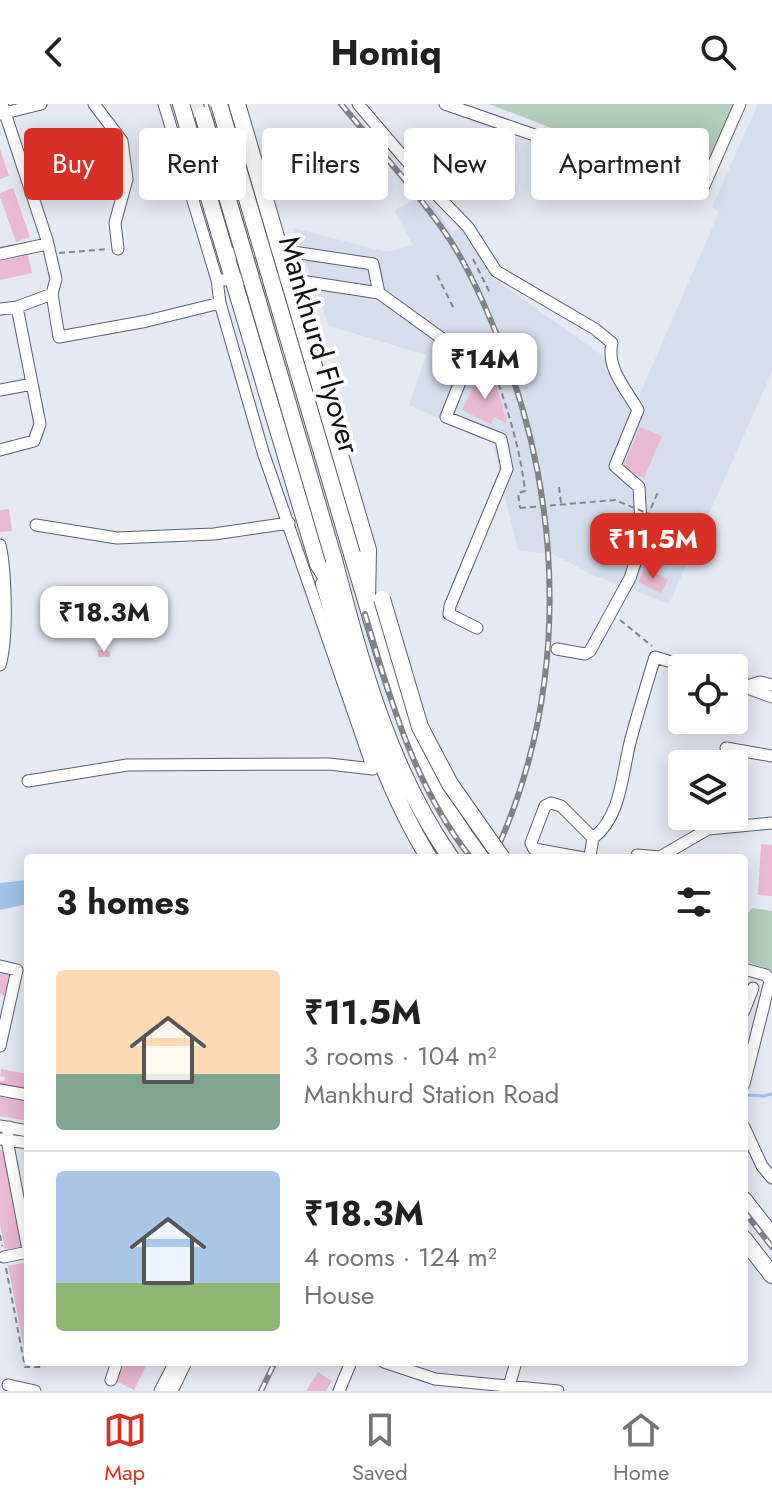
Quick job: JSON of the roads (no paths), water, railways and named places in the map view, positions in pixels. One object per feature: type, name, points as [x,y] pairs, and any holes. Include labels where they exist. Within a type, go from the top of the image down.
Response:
[{"type":"highway","points":[[181,104],[225,254],[225,280],[326,562]]},
{"type":"highway","name":"Mankhurd Flyover","points":[[219,104],[360,552]]},
{"type":"highway","points":[[237,104],[288,279],[401,710],[437,793],[478,854]]},
{"type":"highway","name":"Mankhurd Flyover","points":[[201,110],[340,612]]},
{"type":"highway","points":[[374,600],[420,727],[450,784],[499,854]]},
{"type":"highway","points":[[340,612],[417,806],[448,854]]},
{"type":"highway","points":[[340,612],[354,687],[394,794],[427,854]]},
{"type":"highway","points":[[748,1205],[772,1236]]},
{"type":"highway","points":[[748,1244],[772,1275]]},
{"type":"street","points":[[41,104],[2,110],[49,249],[56,279],[52,294],[59,337],[147,321],[220,303]]},
{"type":"street","points":[[94,104],[122,141],[127,179],[115,223],[118,249]]},
{"type":"street","points":[[28,781],[127,765],[329,764],[373,769],[263,452],[220,303],[225,280],[164,104]]},
{"type":"street","points":[[358,104],[429,187],[468,227],[496,271],[595,329],[612,343],[611,365],[638,410],[615,466],[639,487],[642,542],[630,578],[590,651],[585,654],[557,649]]},
{"type":"street","points":[[445,104],[549,140],[673,191],[694,192],[704,186],[740,104]]},
{"type":"street","points":[[0,254],[49,249]]},
{"type":"street","points":[[225,254],[280,250],[373,264],[379,293]]},
{"type":"street","points":[[225,280],[288,279],[379,293],[444,340],[462,377],[446,417],[501,439],[507,469],[450,606],[449,614],[456,620],[477,628]]},
{"type":"street","points":[[0,309],[17,307],[52,294]]},
{"type":"street","points":[[0,450],[34,441],[40,424],[17,307]]},
{"type":"street","points":[[0,390],[32,384]]},
{"type":"street","points":[[36,525],[117,538],[214,534],[289,523]]},
{"type":"street","points":[[0,545],[3,565],[3,650],[0,665]]},
{"type":"street","points":[[590,854],[593,838],[605,828],[619,795],[631,738],[655,657],[668,661]]},
{"type":"street","points":[[748,684],[772,685]]},
{"type":"street","points":[[748,688],[772,697]]},
{"type":"street","points":[[726,748],[772,756]]},
{"type":"street","points":[[562,854],[534,849],[531,843],[545,806],[551,803],[561,806],[593,838]]},
{"type":"street","points":[[665,854],[708,829],[772,823]]},
{"type":"street","points":[[0,966],[17,970],[6,997],[0,1046]]},
{"type":"street","points":[[748,970],[766,975],[770,981],[748,1068]]},
{"type":"street","points":[[748,987],[767,993]]},
{"type":"street","points":[[0,1090],[24,1094]]},
{"type":"street","points":[[4,1133],[24,1131]]},
{"type":"street","points":[[4,1133],[24,1141]]},
{"type":"street","points":[[4,1133],[24,1229]]},
{"type":"street","points":[[748,1136],[762,1166],[772,1178]]},
{"type":"street","points":[[15,1181],[24,1182]]},
{"type":"street","points":[[4,1257],[24,1252]]},
{"type":"street","points":[[111,1380],[116,1366]]},
{"type":"street","points":[[160,1391],[173,1366]]},
{"type":"street","points":[[172,1391],[184,1366]]},
{"type":"street","points":[[339,1391],[349,1366]]},
{"type":"street","points":[[396,1366],[435,1379],[558,1391]]},
{"type":"street","points":[[509,1386],[515,1366]]},
{"type":"street","points":[[8,1385],[35,1391]]},
{"type":"water","points":[[24,880],[24,905],[0,910],[0,883]]},
{"type":"waterway","points":[[748,1095],[772,1094]]},
{"type":"railway","points":[[206,104],[275,339]]},
{"type":"railway","points":[[341,104],[432,215],[468,270],[499,340],[521,403],[537,468],[546,534],[550,600],[546,666],[536,731],[518,795],[495,854]]},
{"type":"railway","points":[[365,614],[394,710],[419,772],[468,854]]},
{"type":"railway","points":[[748,1216],[772,1247]]},
{"type":"railway","points":[[261,1391],[273,1366]]}]
